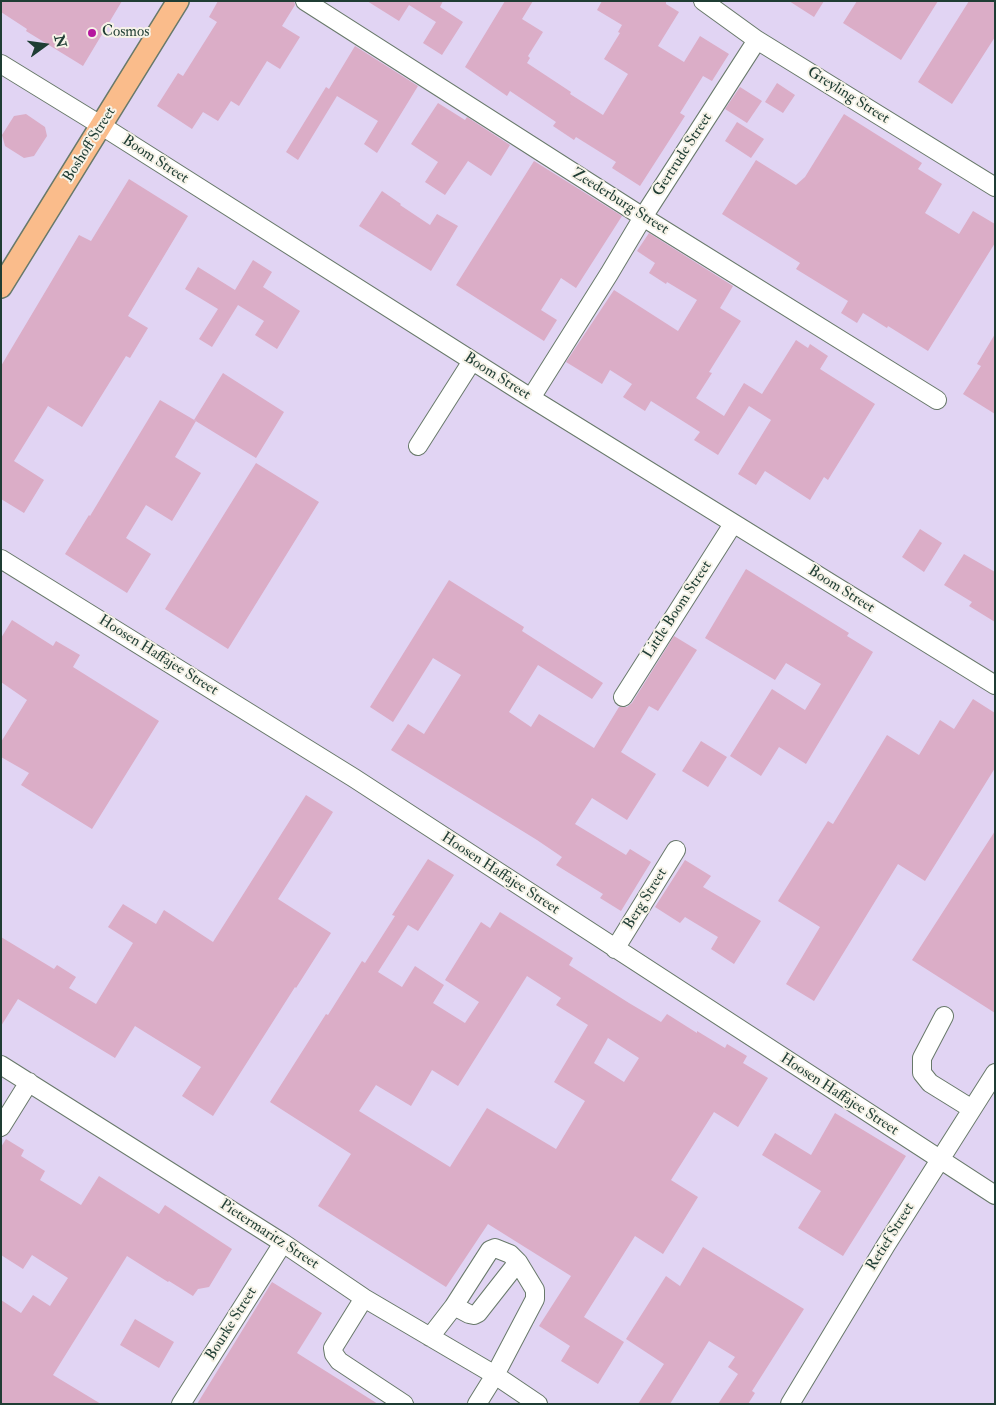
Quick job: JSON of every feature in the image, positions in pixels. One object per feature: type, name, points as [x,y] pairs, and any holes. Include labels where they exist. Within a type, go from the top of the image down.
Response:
[{"type":"main road","name":"Boshoff Street","points":[[1,287],[178,1]]},
{"type":"street","name":"Zeederburg Street","points":[[305,1],[643,217],[937,400]]},
{"type":"street","name":"Greyling Street","points":[[703,1],[756,40],[995,187]]},
{"type":"street","name":"Gertrude Street","points":[[531,398],[756,40]]},
{"type":"street","name":"Boom Street","points":[[1,64],[531,398],[995,685]]},
{"type":"street","points":[[418,446],[472,361]]},
{"type":"street","name":"Little Boom Street","points":[[623,697],[733,524]]},
{"type":"street","name":"Hoosen Haffajee Street","points":[[1,558],[354,778],[995,1195]]},
{"type":"street","name":"Berg Street","points":[[615,948],[676,850]]},
{"type":"street","points":[[944,1016],[922,1058],[922,1073],[930,1083],[972,1109]]},
{"type":"street","name":"Pietermaritz Street","points":[[1,1064],[283,1243],[364,1298],[495,1375],[538,1404]]},
{"type":"street","name":"Retief Street","points":[[790,1404],[886,1245],[995,1073]]},
{"type":"street","points":[[1,1127],[29,1082]]},
{"type":"street","name":"Bourke Street","points":[[181,1404],[283,1243]]},
{"type":"street","points":[[430,1337],[454,1306],[490,1250],[495,1248],[510,1254],[518,1262],[535,1290],[535,1299],[495,1375],[477,1404]]},
{"type":"street","points":[[454,1306],[469,1314],[474,1315],[478,1313],[518,1262]]},
{"type":"street","points":[[364,1298],[333,1348],[334,1354],[339,1361],[404,1404]]},
{"type":"shaded area","points":[[1,1],[995,1],[995,1404],[1,1404]]},
{"type":"building","points":[[1,1],[122,1],[83,66],[26,31],[27,29],[1,12]]},
{"type":"building","points":[[218,1],[294,1],[295,5],[282,26],[300,37],[280,69],[267,61],[239,106],[231,101],[218,121],[203,112],[192,129],[157,106],[178,73],[183,76],[217,22],[209,17]]},
{"type":"building","points":[[367,1],[443,1],[440,7],[463,22],[442,55],[423,43],[436,22],[409,5],[399,21]]},
{"type":"building","points":[[505,1],[533,1],[522,19],[543,32],[528,56],[530,58],[527,63],[603,115],[628,74],[604,59],[620,33],[618,32],[622,25],[597,10],[602,1],[666,1],[666,4],[679,12],[658,46],[684,62],[700,36],[729,54],[712,81],[703,76],[680,113],[685,116],[640,186],[612,168],[616,162],[576,137],[574,140],[553,126],[556,122],[510,91],[507,96],[465,67]]},
{"type":"building","points":[[789,1],[824,1],[814,17]]},
{"type":"building","points":[[857,1],[938,1],[901,60],[843,23]]},
{"type":"building","points":[[969,1],[995,1],[995,37],[952,104],[918,82]]},
{"type":"building","points":[[355,46],[418,86],[377,153],[364,144],[378,121],[337,96],[298,160],[286,152],[326,87],[329,89]]},
{"type":"building","points":[[777,83],[795,95],[783,113],[765,102]]},
{"type":"building","points":[[740,87],[762,101],[747,123],[725,109]]},
{"type":"building","points":[[438,103],[465,120],[467,117],[510,145],[491,176],[468,161],[445,195],[425,182],[438,162],[411,144]]},
{"type":"building","points":[[26,114],[45,127],[47,136],[34,156],[24,158],[5,146],[2,135],[14,116]]},
{"type":"building","points":[[844,114],[922,163],[918,169],[942,184],[925,213],[959,234],[973,211],[995,224],[995,243],[928,351],[863,313],[857,323],[841,313],[848,301],[796,269],[800,263],[722,214],[756,160],[796,185],[805,177]]},
{"type":"building","points":[[737,122],[764,139],[751,158],[725,141]]},
{"type":"building","points":[[534,161],[622,216],[576,288],[561,278],[541,310],[557,320],[544,341],[456,285]]},
{"type":"building","points":[[129,179],[188,216],[128,316],[148,328],[130,358],[126,356],[82,427],[48,406],[14,461],[44,480],[24,513],[1,499],[1,366],[79,235],[91,241]]},
{"type":"building","points":[[382,191],[430,225],[437,214],[458,226],[431,271],[359,226]]},
{"type":"building","points":[[649,233],[733,286],[720,308],[741,321],[709,372],[712,373],[696,398],[724,416],[744,383],[762,394],[796,340],[808,348],[810,344],[828,356],[820,369],[875,404],[828,480],[824,477],[810,500],[765,471],[756,485],[738,474],[771,420],[749,406],[718,455],[694,440],[700,432],[651,401],[645,411],[623,397],[632,384],[610,370],[602,384],[566,362],[614,290],[678,331],[697,300],[649,273],[655,263],[637,251]]},
{"type":"building","points":[[253,260],[272,272],[263,287],[300,311],[277,349],[255,335],[264,321],[238,305],[212,347],[199,339],[218,309],[185,289],[198,267],[235,290]]},
{"type":"building","points":[[995,334],[995,414],[963,394],[981,366],[977,364]]},
{"type":"building","points":[[223,373],[284,412],[256,458],[194,420]]},
{"type":"building","points":[[160,400],[196,421],[175,457],[201,473],[172,521],[146,505],[126,538],[151,554],[127,593],[65,554]]},
{"type":"building","points":[[256,463],[319,502],[228,649],[165,609]]},
{"type":"building","points":[[920,529],[942,543],[924,572],[902,557]]},
{"type":"building","points":[[964,554],[995,572],[995,622],[969,606],[972,602],[944,585]]},
{"type":"building","points":[[746,569],[849,633],[847,636],[873,652],[806,764],[779,747],[761,776],[730,756],[772,689],[805,710],[821,684],[786,663],[775,680],[705,638]]},
{"type":"building","points":[[449,580],[524,627],[522,631],[603,683],[592,699],[538,665],[509,712],[531,727],[539,714],[594,748],[619,707],[627,707],[632,703],[674,636],[697,650],[658,711],[649,706],[621,752],[656,774],[627,820],[592,798],[575,824],[626,855],[630,849],[651,862],[621,911],[600,898],[603,894],[556,865],[562,857],[391,750],[408,724],[424,734],[461,675],[433,658],[393,722],[370,707]]},
{"type":"building","points":[[12,620],[53,646],[56,641],[80,655],[73,667],[159,721],[92,829],[21,785],[29,773],[1,757],[1,742],[27,700],[1,682],[1,638]]},
{"type":"building","points":[[973,699],[995,713],[995,768],[925,881],[898,864],[814,1001],[786,984],[820,927],[778,901],[828,821],[833,824],[887,735],[919,755],[940,720],[954,729]]},
{"type":"building","points":[[701,741],[727,757],[708,787],[682,771]]},
{"type":"building","points":[[306,795],[333,812],[278,899],[331,933],[213,1116],[182,1096],[201,1067],[135,1026],[115,1058],[18,999],[1,1026],[1,937],[54,969],[57,965],[76,977],[69,988],[96,1004],[133,943],[108,927],[123,904],[156,924],[164,910],[213,942]]},
{"type":"building","points":[[995,831],[995,1013],[912,960]]},
{"type":"building","points":[[428,859],[454,875],[418,931],[408,925],[378,972],[402,987],[415,966],[444,985],[433,1003],[465,1023],[479,1002],[445,980],[481,922],[490,928],[500,912],[573,958],[569,965],[629,1003],[661,1022],[667,1014],[725,1048],[727,1044],[747,1056],[743,1063],[768,1078],[738,1127],[714,1112],[671,1180],[698,1197],[663,1254],[635,1236],[584,1317],[624,1342],[598,1384],[561,1361],[570,1346],[539,1326],[571,1276],[488,1224],[446,1287],[318,1206],[351,1154],[270,1102],[362,961],[365,963],[395,916],[392,915]],"holes":[[[527,976],[561,998],[556,1005],[588,1025],[554,1082],[585,1101],[556,1149],[487,1108],[450,1167],[359,1111],[376,1085],[411,1106],[432,1070],[458,1086]],[[608,1038],[639,1058],[624,1082],[594,1063]]]},
{"type":"building","points":[[685,860],[711,876],[703,887],[761,921],[734,964],[711,949],[718,937],[685,917],[680,923],[655,907]]},
{"type":"building","points":[[835,1113],[906,1156],[843,1256],[798,1228],[821,1191],[762,1155],[775,1133],[811,1155]]},
{"type":"building","points":[[6,1139],[24,1150],[21,1156],[45,1171],[40,1180],[81,1205],[99,1176],[159,1214],[165,1205],[232,1249],[209,1287],[198,1289],[193,1296],[127,1256],[53,1375],[101,1404],[1,1404],[1,1300],[21,1313],[33,1295],[50,1306],[68,1278],[32,1255],[23,1269],[1,1255],[1,1147]]},
{"type":"building","points":[[703,1247],[804,1309],[752,1391],[755,1393],[748,1404],[718,1404],[738,1374],[728,1367],[735,1357],[709,1341],[670,1404],[638,1404],[664,1364],[626,1339],[666,1276],[680,1286]]},
{"type":"building","points":[[272,1282],[322,1313],[297,1353],[378,1404],[197,1404]]},
{"type":"building","points":[[135,1319],[174,1342],[159,1368],[120,1345]]},
{"type":"place","name":"Cosmos","points":[[92,33]]}]
